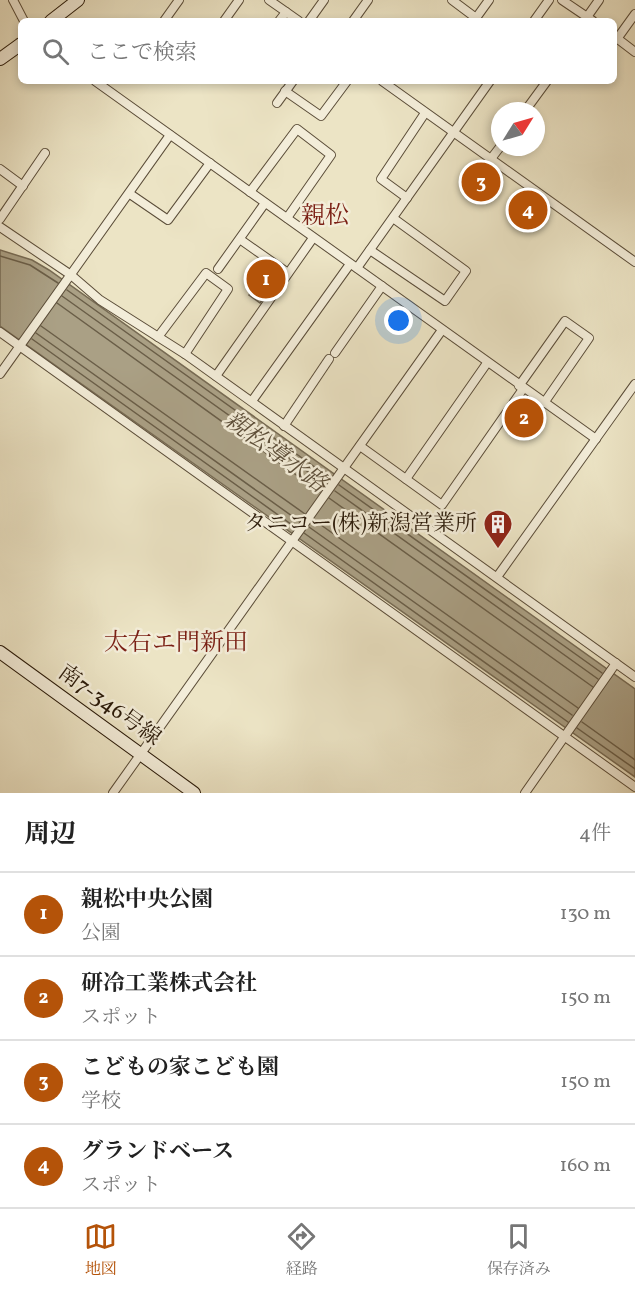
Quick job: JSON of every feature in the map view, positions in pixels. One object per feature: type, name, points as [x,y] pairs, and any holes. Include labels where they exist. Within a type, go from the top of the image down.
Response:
[{"type":"street","points":[[13,0],[22,18]]},
{"type":"street","points":[[55,18],[78,0]]},
{"type":"street","points":[[166,18],[179,0]]},
{"type":"street","points":[[226,18],[239,0]]},
{"type":"street","points":[[269,0],[295,18]]},
{"type":"street","points":[[311,18],[324,0]]},
{"type":"street","points":[[354,18],[368,0]]},
{"type":"street","points":[[452,0],[476,18],[489,0]]},
{"type":"street","points":[[536,18],[549,0]]},
{"type":"street","points":[[562,0],[587,18]]},
{"type":"street","points":[[591,18],[599,0]]},
{"type":"street","points":[[281,18],[286,12]]},
{"type":"street","points":[[617,37],[635,14]]},
{"type":"street","points":[[617,39],[635,52]]},
{"type":"street","points":[[0,59],[18,46]]},
{"type":"street","points":[[99,84],[596,439]]},
{"type":"street","points":[[278,103],[291,84]]},
{"type":"street","points":[[285,91],[321,116],[345,84]]},
{"type":"street","points":[[386,84],[452,134],[635,262]]},
{"type":"street","points":[[252,401],[354,266],[370,250],[488,84]]},
{"type":"street","points":[[531,102],[544,84]]},
{"type":"street","points":[[407,198],[381,179],[425,113]]},
{"type":"street","points":[[250,192],[297,129],[331,154],[287,218]]},
{"type":"street","points":[[0,374],[170,135]]},
{"type":"street","points":[[0,219],[45,153]]},
{"type":"street","points":[[490,160],[493,156]]},
{"type":"street","points":[[130,194],[168,220],[210,163]]},
{"type":"street","points":[[0,169],[23,186]]},
{"type":"street","points":[[218,269],[241,240],[265,203]]},
{"type":"street","points":[[370,250],[445,301],[466,271],[393,218]]},
{"type":"street","points":[[0,227],[100,300],[185,354],[252,401],[342,472],[497,577],[614,666],[635,677]]},
{"type":"street","points":[[216,376],[313,238]]},
{"type":"street","points":[[241,240],[288,273]]},
{"type":"street","points":[[158,337],[206,273],[228,290],[185,354]]},
{"type":"street","points":[[284,426],[382,286]]},
{"type":"street","points":[[360,446],[442,505],[565,321],[589,338],[544,403]]},
{"type":"street","points":[[113,793],[441,330]]},
{"type":"street","points":[[0,332],[22,344],[565,735],[635,788]]},
{"type":"street","points":[[406,479],[487,363]]},
{"type":"street","points":[[497,577],[635,384]]},
{"type":"street","name":"南7-346号線","points":[[0,652],[194,793]]},
{"type":"street","points":[[525,793],[614,666]]},
{"type":"shaded area","points":[[267,263],[281,274],[260,303],[249,295],[254,287],[251,285]]},
{"type":"water","name":"親松導水路","points":[[0,250],[32,260],[49,270],[635,689],[635,777],[0,326]]},
{"type":"place","name":"こどもの家こども園","points":[[481,182]]},
{"type":"place","name":"グランドベース","points":[[528,210]]},
{"type":"place","name":"親松中央公園","points":[[266,279]]},
{"type":"place","name":"研冷工業株式会社","points":[[524,418]]},
{"type":"place","name":"タニコー(株)新潟営業所","points":[[498,550]]},
{"type":"district","name":"親松","points":[[325,217]]},
{"type":"district","name":"太右エ門新田","points":[[176,644]]}]
